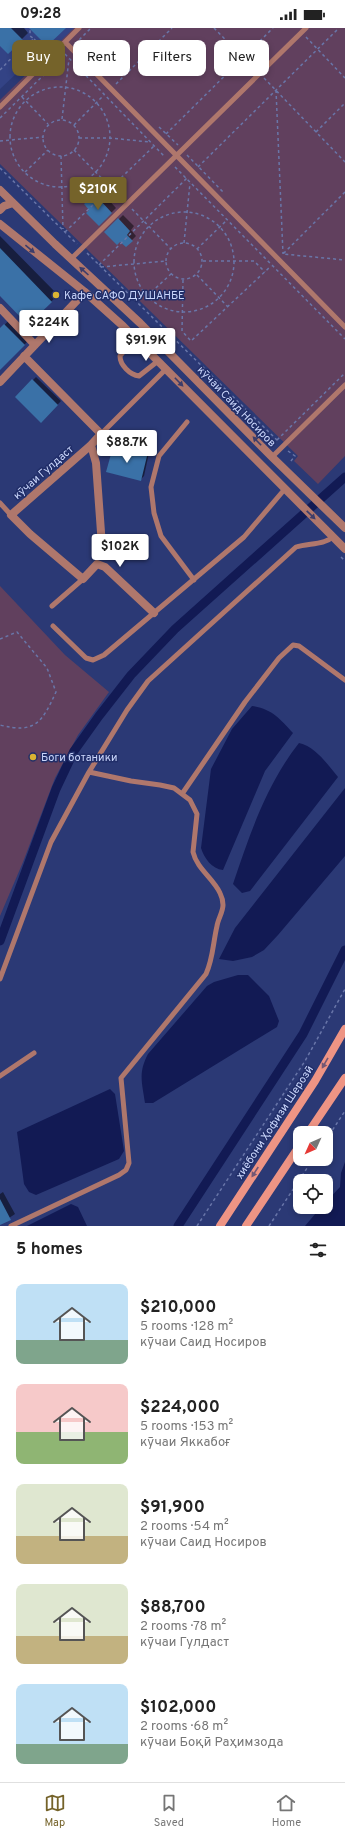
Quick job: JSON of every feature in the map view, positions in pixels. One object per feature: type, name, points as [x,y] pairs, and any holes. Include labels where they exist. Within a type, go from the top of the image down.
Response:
[{"type":"main road","name":"хиёбони Ҳофизи Шерозӣ","points":[[220,1226],[315,1081],[345,1030]]},
{"type":"main road","points":[[313,1126],[345,1078]]},
{"type":"main road","points":[[246,1226],[293,1156]]},
{"type":"street","name":"кӯчаи Саид Носиров","points":[[0,190],[71,259],[127,310],[272,457],[345,528]]},
{"type":"street","points":[[0,210],[4,206],[13,203]]},
{"type":"street","points":[[0,224],[85,292],[135,338],[284,490],[345,549]]},
{"type":"street","points":[[0,382],[85,292]]},
{"type":"street","points":[[0,308],[35,345]]},
{"type":"street","points":[[157,359],[165,348]]},
{"type":"street","points":[[24,356],[101,434]]},
{"type":"street","name":"кӯчаи Гулдаст","points":[[11,515],[91,445],[101,434]]},
{"type":"street","points":[[91,445],[96,463],[102,546]]},
{"type":"street","points":[[11,515],[30,534],[83,579],[97,564],[105,567],[154,613]]},
{"type":"lane","points":[[79,28],[65,42],[345,327]]},
{"type":"lane","points":[[269,64],[306,28]]},
{"type":"lane","points":[[0,107],[31,76]]},
{"type":"lane","points":[[71,259],[257,76]]},
{"type":"lane","points":[[135,338],[120,356],[121,362],[126,368],[133,374],[139,376],[157,359]]},
{"type":"lane","points":[[101,434],[166,369]]},
{"type":"lane","points":[[272,457],[345,385]]},
{"type":"lane","points":[[188,422],[160,456],[151,487],[154,513],[161,536],[194,580]]},
{"type":"lane","points":[[53,626],[86,658],[93,660],[104,655],[244,537],[270,504],[284,490]]},
{"type":"lane","name":"кӯчаи Гулдаст","points":[[0,503],[11,515]]},
{"type":"lane","points":[[0,979],[51,842],[89,772],[127,710],[148,681],[296,547],[311,543],[327,542],[330,534]]},
{"type":"lane","points":[[52,606],[83,579]]},
{"type":"lane","points":[[182,794],[245,702],[288,648],[293,645],[299,646],[345,680]]},
{"type":"lane","points":[[11,1226],[119,1175],[126,1170],[129,1163],[121,1078],[206,974],[211,963],[216,926],[223,907],[220,892],[194,857],[193,852],[197,814],[190,800],[174,788],[131,782],[89,772]]},
{"type":"lane","points":[[0,1076],[34,1053]]},
{"type":"path","points":[[0,70],[22,47],[34,39],[30,36],[30,28]]},
{"type":"path","points":[[91,28],[65,54],[69,59],[271,266],[345,339]]},
{"type":"path","points":[[116,84],[172,28]]},
{"type":"path","points":[[214,28],[226,40]]},
{"type":"path","points":[[261,40],[273,28]]},
{"type":"path","points":[[98,265],[339,28]]},
{"type":"path","points":[[301,33],[345,78]]},
{"type":"path","points":[[62,119],[69,59]]},
{"type":"path","points":[[0,118],[42,76]]},
{"type":"path","points":[[65,232],[226,76]]},
{"type":"path","points":[[261,76],[345,162]]},
{"type":"path","points":[[65,88],[84,94],[96,103],[108,123],[110,138],[106,156],[96,172],[80,183],[61,187],[42,183],[25,172],[14,156],[11,140],[14,118],[26,101],[43,91],[65,88]]},
{"type":"path","points":[[276,90],[283,254]]},
{"type":"path","points":[[74,125],[104,95]]},
{"type":"path","points":[[21,97],[48,124]]},
{"type":"path","points":[[316,132],[345,103]]},
{"type":"path","points":[[62,119],[74,125],[79,138],[74,150],[61,156],[48,150],[43,137],[48,124],[55,120],[62,119]]},
{"type":"path","points":[[0,141],[43,137]]},
{"type":"path","points":[[79,138],[110,138],[150,142]]},
{"type":"path","points":[[25,172],[48,150]]},
{"type":"path","points":[[61,156],[62,229]]},
{"type":"path","points":[[0,168],[294,456],[290,462]]},
{"type":"path","points":[[184,243],[190,183]]},
{"type":"path","points":[[283,254],[345,192]]},
{"type":"path","points":[[187,212],[204,216],[219,227],[230,243],[233,269],[228,284],[218,297],[198,309],[182,311],[163,307],[147,296],[137,280],[134,264],[136,246],[149,226],[169,214],[187,212]]},
{"type":"path","points":[[197,249],[227,220]]},
{"type":"path","points":[[184,243],[197,249],[202,256],[202,261],[200,271],[197,275],[190,279],[183,280],[170,274],[166,261],[171,249],[184,243]]},
{"type":"path","points":[[283,254],[345,260]]},
{"type":"path","points":[[101,267],[166,261]]},
{"type":"path","points":[[202,261],[254,261],[265,272]]},
{"type":"path","points":[[183,280],[182,331],[192,341],[271,266]]},
{"type":"path","points":[[147,296],[170,274]]},
{"type":"path","points":[[197,275],[228,307]]},
{"type":"path","points":[[277,440],[345,372]]},
{"type":"path","points":[[0,639],[17,632],[47,668],[56,692],[45,715],[35,725],[14,728],[0,725]]},
{"type":"path","points":[[197,1226],[305,1061],[345,989]]},
{"type":"path","points":[[333,1129],[345,1111]]},
{"type":"path","points":[[269,1226],[308,1166]]},
{"type":"shaded area","points":[[0,28],[78,28],[65,40],[12,40],[12,76],[14,76],[0,89]]},
{"type":"shaded area","points":[[74,28],[345,28],[345,456],[318,484],[294,461],[298,456],[0,164],[0,100],[25,76],[65,76],[65,40],[62,40]]},
{"type":"shaded area","name":"Боги ботаники","points":[[0,586],[65,655],[109,692],[78,735],[55,778],[23,862],[0,916]]},
{"type":"shaded area","points":[[252,706],[259,707],[275,715],[293,733],[265,771],[223,870],[215,868],[209,862],[204,856],[201,848],[211,769],[232,729]]},
{"type":"shaded area","points":[[299,743],[316,752],[338,777],[250,891],[242,893],[233,884],[253,828],[277,776]]},
{"type":"shaded area","points":[[345,788],[345,856],[264,950],[252,957],[233,961],[219,959],[235,928]]},
{"type":"shaded area","points":[[238,975],[248,975],[269,996],[279,1021],[277,1027],[153,1103],[145,1103],[142,1072],[148,1054],[207,986],[214,982]]},
{"type":"shaded area","points":[[110,1089],[115,1094],[124,1151],[119,1159],[36,1195],[29,1192],[24,1184],[17,1132]]},
{"type":"shaded area","points":[[345,1162],[345,1226],[305,1226],[315,1214],[333,1214],[333,1194],[340,1187],[341,1173]]},
{"type":"shaded area","points":[[71,1204],[78,1207],[87,1226],[27,1226]]},
{"type":"building","points":[[0,28],[11,28],[23,40],[12,40],[12,50],[8,54],[0,46]]},
{"type":"building","points":[[29,28],[66,28],[53,40],[41,40]]},
{"type":"building","points":[[91,198],[96,203],[100,200],[112,213],[99,226],[86,213],[89,210],[84,204]]},
{"type":"building","points":[[118,218],[130,231],[127,235],[133,241],[126,247],[120,242],[117,245],[104,232]]},
{"type":"building","points":[[0,248],[52,302],[28,325],[0,296]]},
{"type":"building","points":[[4,324],[25,345],[0,370],[0,328]]},
{"type":"building","points":[[32,379],[58,405],[41,423],[15,397]]},
{"type":"building","points":[[113,447],[147,456],[141,481],[106,472]]},
{"type":"building","points":[[0,1199],[11,1220],[0,1225]]},
{"type":"waterway","points":[[0,941],[56,789],[74,751],[99,716],[131,675],[175,629],[345,477]]},
{"type":"waterway","points":[[178,1226],[303,1034],[345,950]]},
{"type":"place","name":"Кафе САФО ДУШАНБЕ","points":[[56,295]]},
{"type":"place","name":"Боги ботаники","points":[[33,757]]}]
